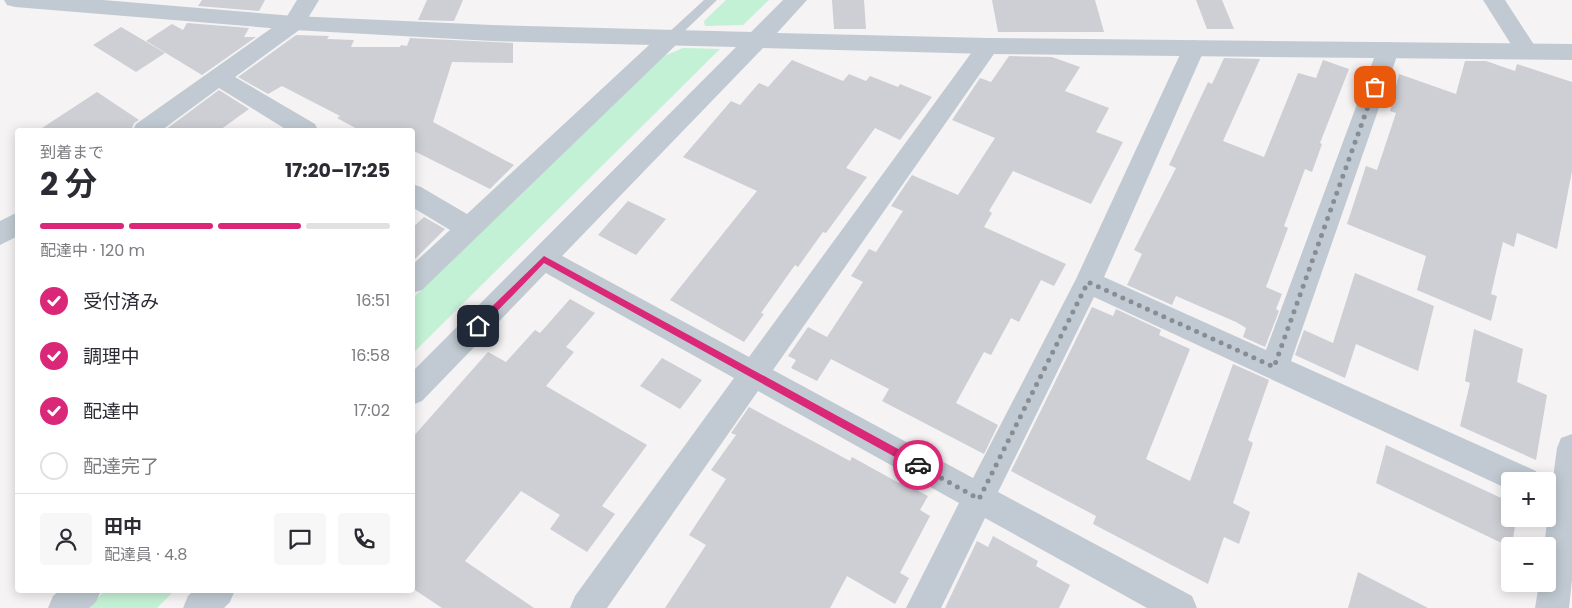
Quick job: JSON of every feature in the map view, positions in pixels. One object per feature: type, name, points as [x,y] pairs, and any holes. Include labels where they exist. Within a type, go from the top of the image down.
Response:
[{"type":"street","points":[[15,0],[294,23],[492,33],[988,46],[1572,52]]},
{"type":"street","points":[[148,128],[294,23],[308,0]]},
{"type":"street","points":[[415,389],[796,0]]},
{"type":"street","points":[[1494,0],[1527,51]]},
{"type":"street","points":[[415,279],[670,38]]},
{"type":"street","points":[[587,608],[988,46]]},
{"type":"street","points":[[923,608],[1088,282],[1194,48]]},
{"type":"street","points":[[1274,367],[1388,50]]},
{"type":"street","points":[[218,77],[303,128]]},
{"type":"street","points":[[415,196],[468,228]]},
{"type":"street","points":[[544,259],[1180,608]]},
{"type":"street","points":[[1088,282],[1505,472]]},
{"type":"street","points":[[1552,608],[1561,498],[1572,448]]},
{"type":"street","points":[[65,608],[81,593]]},
{"type":"street","points":[[200,608],[215,593]]},
{"type":"lane","points":[[670,38],[711,0]]},
{"type":"green space","points":[[726,0],[769,0],[743,25],[705,26],[704,21]]},
{"type":"green space","points":[[683,48],[720,49],[415,351],[415,296],[664,56]]},
{"type":"green space","points":[[103,593],[172,593],[157,608],[87,608]]},
{"type":"building","points":[[202,0],[265,0],[259,11],[198,6]]},
{"type":"building","points":[[427,0],[463,0],[454,21],[418,20]]},
{"type":"building","points":[[832,0],[864,0],[866,29],[834,29]]},
{"type":"building","points":[[992,0],[1095,0],[1104,32],[998,32]]},
{"type":"building","points":[[1196,0],[1222,0],[1234,29],[1207,29]]},
{"type":"building","points":[[187,23],[249,28],[244,37],[256,37],[202,75],[146,41],[172,24],[183,30]]},
{"type":"building","points":[[121,27],[165,53],[136,72],[93,45]]},
{"type":"building","points":[[296,35],[329,36],[327,39],[354,40],[351,47],[407,46],[410,38],[513,43],[513,63],[452,62],[433,122],[514,165],[490,189],[415,152],[415,128],[355,128],[337,118],[340,116],[282,86],[268,94],[238,77]]},
{"type":"building","points":[[1009,56],[1052,57],[1080,67],[1065,91],[1109,108],[1096,132],[1123,142],[1091,204],[1013,171],[989,211],[992,213],[984,227],[1066,264],[1054,286],[1041,280],[1019,322],[1011,318],[991,355],[984,352],[956,403],[998,425],[984,454],[882,401],[889,389],[831,359],[817,381],[791,368],[796,360],[788,356],[808,327],[827,337],[863,282],[851,276],[869,249],[876,252],[903,211],[891,206],[912,175],[958,195],[995,138],[952,120],[980,78],[991,82]]},
{"type":"building","points":[[1224,58],[1260,59],[1223,141],[1264,157],[1298,73],[1316,78],[1323,60],[1349,69],[1320,143],[1322,144],[1312,172],[1305,169],[1284,226],[1288,228],[1266,287],[1282,294],[1276,309],[1279,311],[1265,347],[1243,337],[1246,328],[1236,322],[1176,296],[1172,305],[1127,285],[1142,254],[1134,250],[1176,168],[1169,165],[1208,82],[1212,84]]},
{"type":"building","points":[[792,60],[843,81],[849,74],[866,81],[870,76],[898,87],[900,84],[932,97],[900,140],[875,128],[846,168],[867,177],[826,233],[823,232],[798,267],[795,265],[761,313],[764,314],[744,342],[670,300],[757,191],[683,157],[731,101],[740,105],[759,83],[768,87]]},
{"type":"building","points":[[1465,61],[1486,61],[1515,71],[1517,64],[1572,82],[1572,171],[1557,249],[1517,233],[1514,247],[1503,242],[1491,294],[1497,296],[1491,321],[1417,290],[1426,256],[1347,224],[1366,166],[1377,170],[1396,113],[1390,111],[1399,74],[1456,94]]},
{"type":"building","points":[[219,90],[249,109],[223,128],[168,128]]},
{"type":"building","points":[[97,92],[139,120],[134,123],[132,128],[42,128]]},
{"type":"building","points":[[628,201],[666,219],[636,255],[598,235]]},
{"type":"building","points":[[424,217],[445,229],[415,259],[415,225]]},
{"type":"building","points":[[1355,273],[1434,306],[1418,371],[1356,344],[1345,378],[1295,355],[1304,330],[1333,343]]},
{"type":"building","points":[[570,299],[595,313],[566,347],[574,352],[546,386],[647,445],[602,506],[615,514],[587,552],[550,529],[560,515],[521,491],[465,561],[534,608],[442,608],[415,590],[415,435],[488,352],[506,362],[535,330],[540,333]]},
{"type":"building","points":[[1092,307],[1113,316],[1116,309],[1161,330],[1159,335],[1190,349],[1146,459],[1190,481],[1233,364],[1269,380],[1248,440],[1253,443],[1233,503],[1250,512],[1239,544],[1224,537],[1208,584],[1093,524],[1096,516],[1011,471]]},
{"type":"building","points":[[1474,329],[1523,349],[1517,382],[1547,395],[1536,460],[1460,426],[1470,383],[1465,381]]},
{"type":"building","points":[[662,358],[702,380],[680,409],[640,386]]},
{"type":"building","points":[[749,407],[850,461],[852,457],[899,483],[900,481],[928,496],[920,510],[930,516],[900,573],[909,578],[895,604],[847,576],[830,608],[665,608],[706,545],[689,535],[726,479],[711,470],[736,435],[731,433]]},
{"type":"building","points":[[1386,445],[1501,498],[1501,527],[1515,527],[1513,537],[1501,537],[1501,543],[1376,483]]},
{"type":"building","points":[[993,536],[1038,561],[1036,566],[1070,585],[1059,608],[945,608],[977,541],[988,547]]},
{"type":"building","points":[[1358,572],[1428,608],[1348,608]]},
{"type":"way so far","points":[[918,465],[979,499],[1088,282],[1274,367],[1375,87]]},
{"type":"route","points":[[478,326],[544,259],[918,465]]}]
